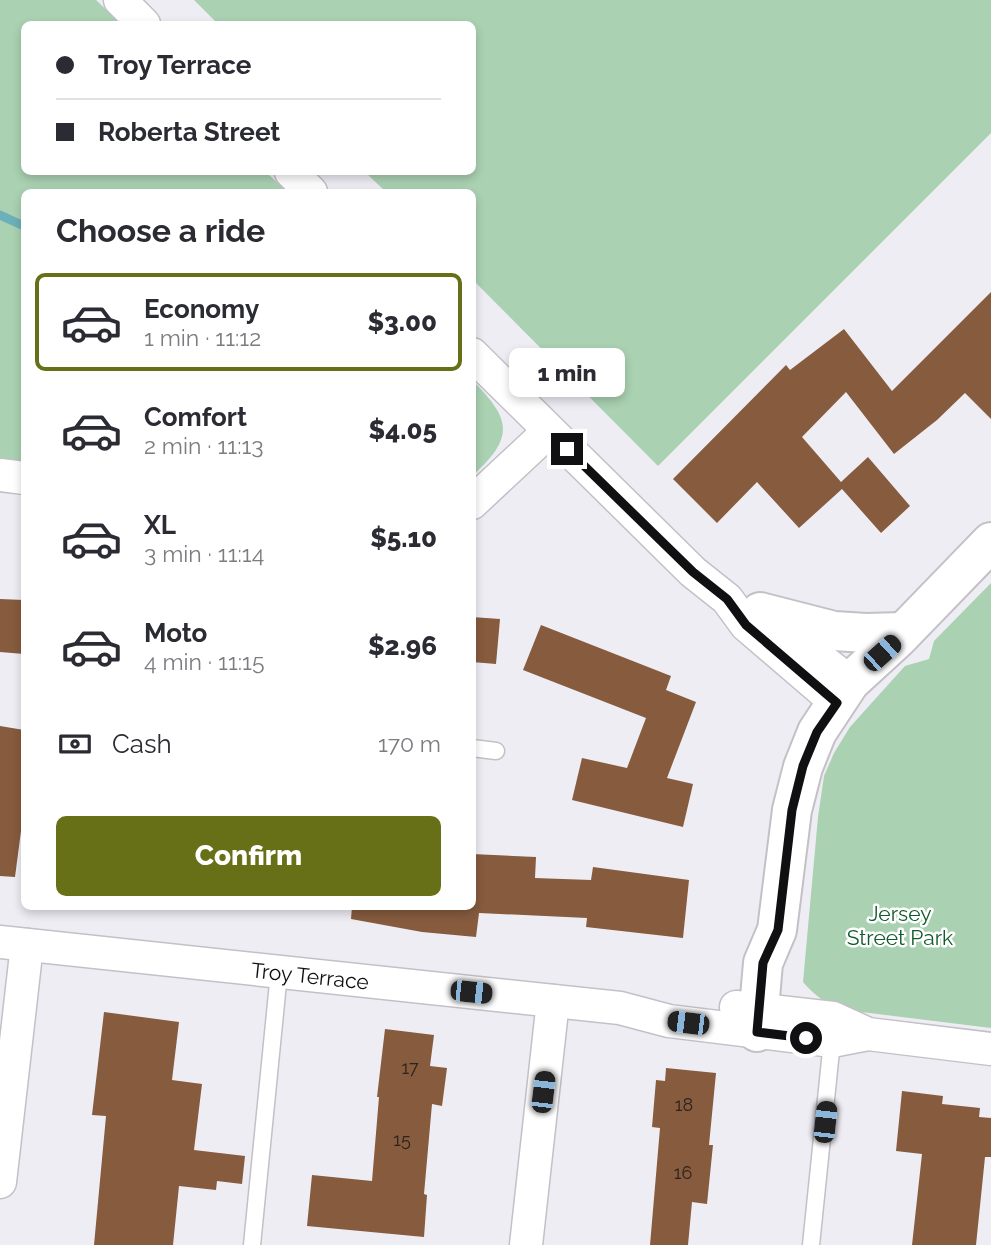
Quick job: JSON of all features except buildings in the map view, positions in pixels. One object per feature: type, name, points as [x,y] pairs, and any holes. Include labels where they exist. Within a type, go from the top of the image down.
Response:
[{"type":"street","points":[[120,0],[141,21]]},
{"type":"street","points":[[293,175],[309,189]]},
{"type":"street","points":[[476,358],[693,572],[744,606],[834,631],[903,632]]},
{"type":"street","points":[[476,499],[549,431]]},
{"type":"street","points":[[0,475],[21,478]]},
{"type":"street","points":[[770,1022],[785,966],[778,930],[792,810],[803,766],[817,732],[844,692],[991,542]]},
{"type":"street","points":[[744,606],[746,625],[844,692]]},
{"type":"street","points":[[0,1182],[13,943]]},
{"type":"street","name":"Troy Terrace","points":[[13,943],[620,1008],[669,1021],[770,1022],[833,1018],[868,1034],[991,1049]]},
{"type":"street","points":[[526,1245],[553,1001]]},
{"type":"street","name":"Troy Terrace","points":[[770,1022],[832,1041],[868,1034]]},
{"type":"lane","points":[[476,748],[496,751]]},
{"type":"lane","points":[[252,1245],[279,973]]},
{"type":"lane","points":[[811,1245],[832,1041]]},
{"type":"green space","points":[[0,0],[96,0],[118,21],[21,21],[21,175],[269,175],[284,189],[21,189],[21,463],[0,460]]},
{"type":"green space","points":[[194,0],[991,0],[991,133],[658,466],[476,283],[476,189],[383,189],[368,175],[476,175],[476,21],[215,21]]},
{"type":"green space","points":[[476,384],[495,406],[503,428],[496,450],[476,472]]},
{"type":"green space","name":"Jersey Street Park","points":[[991,583],[991,1028],[838,1008],[812,992],[803,982],[824,776],[850,727],[905,666],[929,659],[934,641]]},
{"type":"waterway","points":[[0,215],[21,225]]},
{"type":"route","points":[[567,449],[693,572],[727,599],[746,625],[837,703],[817,732],[803,766],[792,810],[778,930],[763,963],[757,1032],[806,1038]]}]
